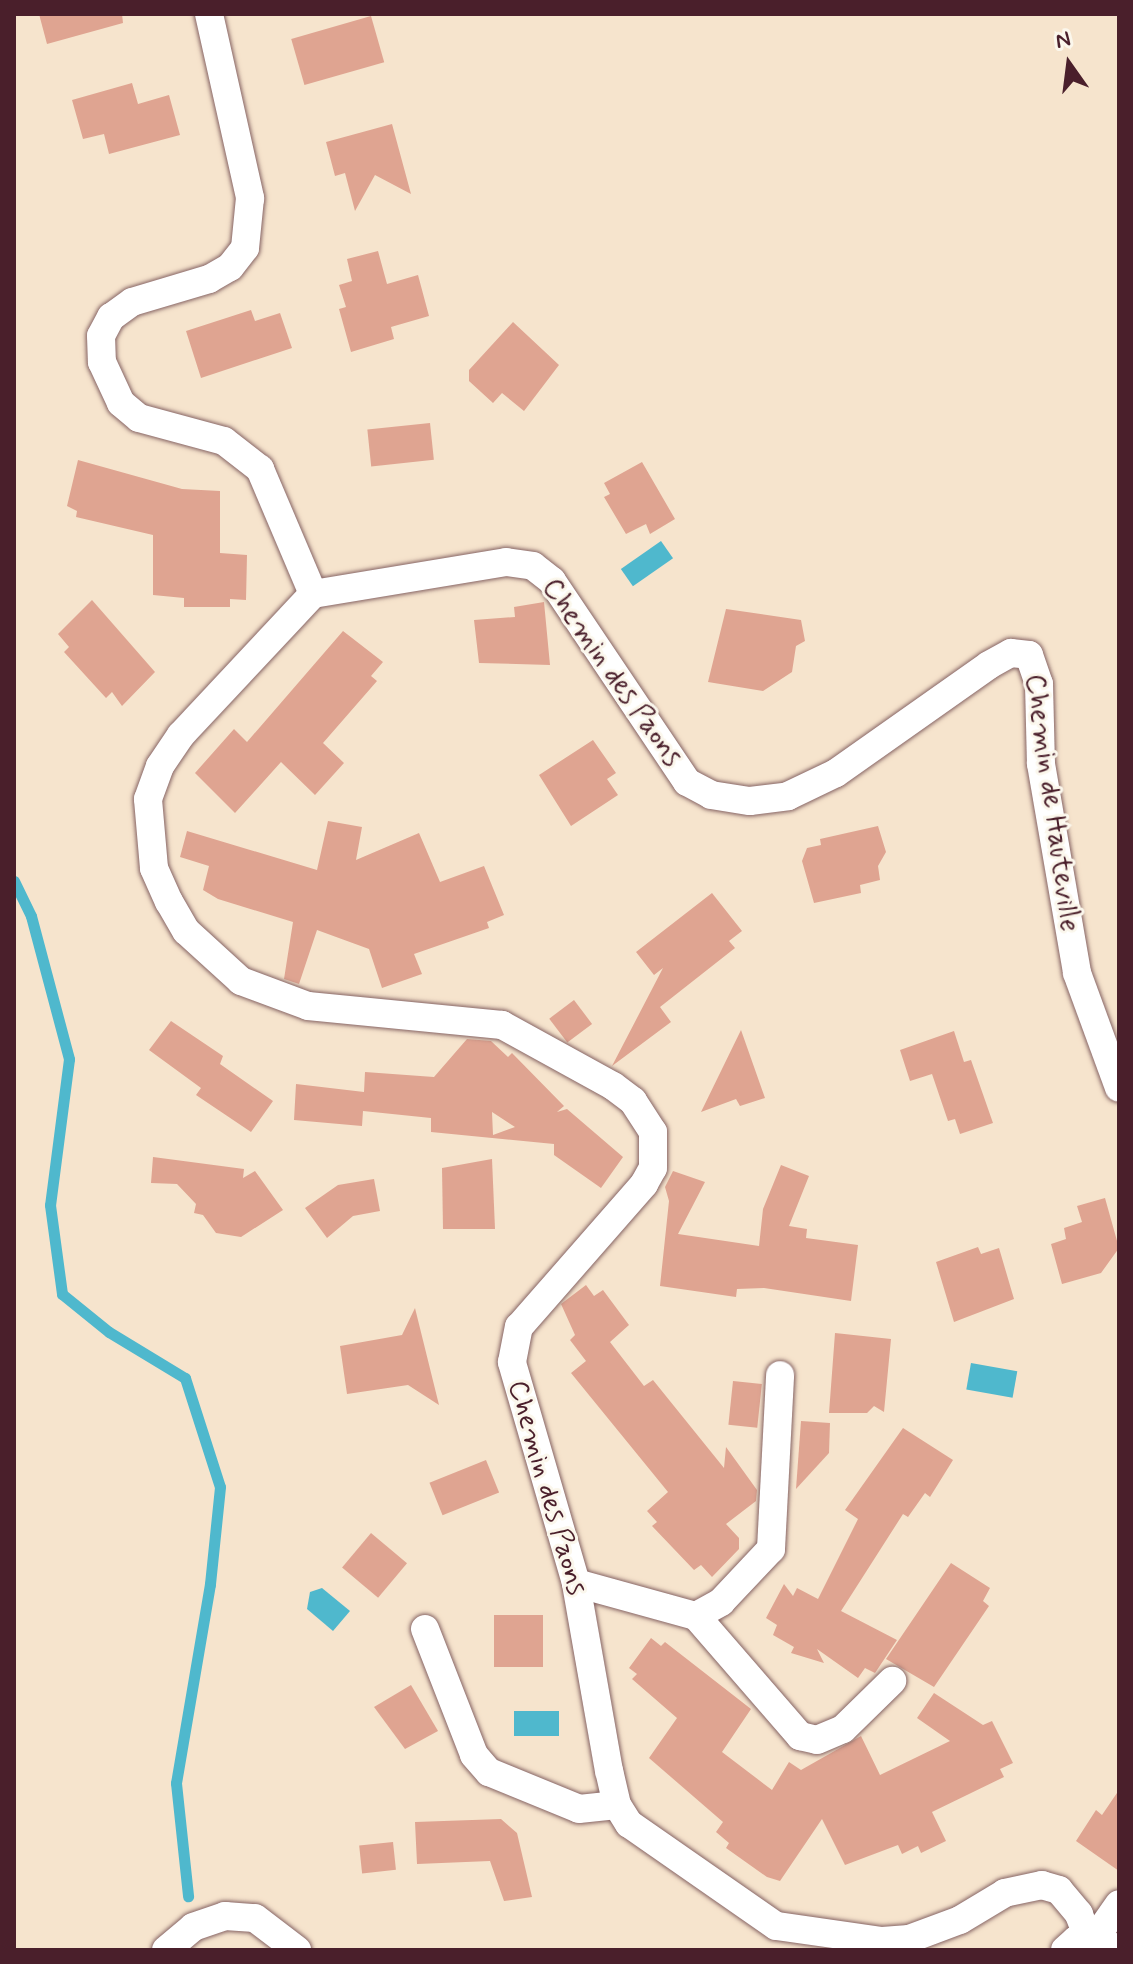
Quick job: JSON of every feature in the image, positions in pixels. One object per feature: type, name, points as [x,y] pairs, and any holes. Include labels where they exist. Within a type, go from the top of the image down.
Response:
[{"type":"street","points":[[209,14],[250,198],[245,248],[230,267],[209,279],[132,302],[111,317],[101,336],[102,362],[121,403],[139,418],[224,441],[260,469],[313,594]]},
{"type":"street","name":"Chemin des Paons","points":[[617,1805],[576,1583],[515,1383],[513,1345],[535,1307],[644,1184],[656,1148],[645,1116],[613,1086],[502,1025],[308,1006],[241,981],[186,931],[154,868],[148,799],[160,766],[181,735],[313,594],[506,562],[533,566],[552,581],[687,782],[711,795],[750,801],[788,796],[836,773],[989,665],[1011,653],[1029,655]]},
{"type":"street","name":"Chemin de Hauteville","points":[[1029,655],[1039,684],[1041,764],[1077,973],[1119,1088]]},
{"type":"street","points":[[696,1616],[721,1602],[771,1549],[780,1375]]},
{"type":"street","points":[[576,1583],[696,1616],[800,1736],[817,1740],[843,1729],[892,1681]]},
{"type":"street","points":[[425,1629],[474,1755],[489,1772],[579,1809],[617,1805],[629,1824],[776,1926],[882,1941],[909,1939],[960,1920],[1005,1893],[1042,1885],[1059,1890],[1079,1914],[1092,1944]]},
{"type":"street","points":[[1092,1944],[1119,1904]]},
{"type":"street","points":[[166,1950],[193,1927],[225,1916],[255,1918],[297,1950]]},
{"type":"water","points":[[661,541],[673,558],[633,586],[621,569]]},
{"type":"water","points":[[971,1363],[1017,1371],[1013,1398],[966,1390]]},
{"type":"water","points":[[322,1588],[350,1611],[333,1631],[307,1609],[310,1592]]},
{"type":"water","points":[[514,1711],[559,1711],[559,1736],[514,1736]]},
{"type":"building","points":[[39,14],[122,14],[123,23],[47,44]]},
{"type":"building","points":[[371,16],[384,62],[304,85],[291,39]]},
{"type":"building","points":[[132,83],[138,104],[169,95],[180,135],[109,154],[104,134],[83,139],[72,100]]},
{"type":"building","points":[[392,124],[411,194],[375,175],[355,211],[345,173],[335,176],[326,142]]},
{"type":"building","points":[[378,251],[387,284],[418,275],[429,316],[391,327],[394,339],[351,352],[339,309],[346,307],[339,285],[352,281],[347,259]]},
{"type":"building","points":[[251,310],[255,321],[280,313],[292,348],[201,378],[186,331]]},
{"type":"building","points":[[513,322],[559,365],[524,411],[502,393],[493,403],[469,381],[469,370]]},
{"type":"building","points":[[430,423],[434,460],[371,466],[367,430]]},
{"type":"building","points":[[78,460],[182,489],[220,491],[220,553],[247,555],[246,600],[230,599],[230,607],[184,607],[184,598],[153,595],[153,535],[76,517],[77,511],[67,506]]},
{"type":"building","points":[[642,462],[675,519],[650,534],[646,524],[626,534],[604,497],[610,494],[604,483]]},
{"type":"building","points":[[92,600],[155,672],[122,706],[112,692],[106,698],[64,652],[69,647],[58,634]]},
{"type":"building","points":[[544,602],[550,665],[479,663],[474,620],[515,617],[514,607]]},
{"type":"building","points":[[726,609],[801,620],[805,641],[796,646],[792,672],[763,691],[708,682]]},
{"type":"building","points":[[343,631],[383,662],[371,676],[377,681],[323,743],[344,763],[315,795],[281,762],[235,813],[195,773],[234,729],[247,742]]},
{"type":"building","points":[[593,740],[616,773],[607,779],[618,795],[571,826],[539,775]]},
{"type":"building","points":[[328,821],[362,827],[356,860],[419,833],[440,882],[484,866],[504,915],[487,922],[489,928],[414,954],[422,974],[382,988],[369,949],[317,930],[299,984],[284,979],[293,922],[218,899],[203,890],[209,866],[180,857],[187,831],[317,870]]},
{"type":"building","points":[[878,826],[886,852],[878,866],[880,880],[860,885],[861,893],[814,903],[802,861],[807,848],[821,845],[820,839]]},
{"type":"building","points":[[712,893],[742,931],[729,941],[735,948],[660,1007],[671,1022],[612,1066],[663,968],[654,975],[636,952]]},
{"type":"building","points":[[574,1000],[592,1024],[567,1043],[549,1019]]},
{"type":"building","points":[[171,1021],[223,1056],[220,1064],[273,1101],[251,1132],[196,1095],[201,1088],[149,1050]]},
{"type":"building","points":[[741,1030],[765,1098],[740,1106],[736,1099],[701,1112]]},
{"type":"building","points":[[954,1031],[964,1062],[971,1060],[993,1123],[960,1134],[955,1119],[948,1121],[932,1074],[910,1081],[900,1050]]},
{"type":"building","points":[[467,1039],[491,1041],[508,1057],[512,1053],[564,1106],[557,1112],[567,1109],[623,1157],[601,1188],[554,1155],[554,1144],[431,1132],[431,1118],[363,1111],[362,1126],[294,1120],[296,1084],[364,1092],[365,1072],[434,1077]],"holes":[[[492,1112],[515,1127],[493,1135]]]},
{"type":"building","points":[[153,1157],[244,1169],[243,1178],[255,1171],[283,1210],[241,1237],[216,1233],[203,1215],[194,1213],[196,1204],[177,1184],[151,1183]]},
{"type":"building","points":[[492,1159],[495,1229],[443,1229],[442,1168]]},
{"type":"building","points":[[781,1165],[809,1176],[789,1226],[807,1229],[806,1238],[858,1245],[851,1301],[764,1288],[737,1289],[736,1297],[660,1286],[669,1201],[665,1187],[673,1171],[705,1182],[678,1234],[759,1246],[763,1209]]},
{"type":"building","points":[[374,1179],[380,1211],[353,1216],[327,1238],[305,1208],[338,1185]]},
{"type":"building","points":[[1105,1198],[1119,1248],[1101,1273],[1062,1284],[1051,1244],[1066,1239],[1064,1228],[1082,1222],[1077,1206]]},
{"type":"building","points":[[978,1247],[981,1254],[999,1248],[1014,1299],[954,1322],[936,1262]]},
{"type":"building","points":[[586,1285],[594,1296],[603,1290],[629,1325],[610,1342],[644,1386],[653,1380],[724,1468],[726,1447],[757,1490],[756,1501],[726,1524],[739,1538],[739,1549],[712,1577],[701,1565],[694,1570],[652,1526],[657,1522],[647,1511],[668,1492],[571,1373],[586,1361],[570,1340],[575,1335],[561,1304]]},
{"type":"building","points":[[415,1308],[439,1405],[408,1385],[347,1394],[340,1346],[402,1335]]},
{"type":"building","points":[[835,1333],[891,1339],[884,1412],[874,1406],[867,1413],[829,1413]]},
{"type":"building","points":[[733,1381],[762,1384],[757,1428],[728,1425]]},
{"type":"building","points":[[801,1421],[830,1423],[829,1453],[796,1489]]},
{"type":"building","points":[[903,1428],[953,1460],[930,1497],[925,1493],[908,1517],[903,1514],[841,1611],[897,1640],[875,1673],[865,1668],[858,1678],[817,1649],[824,1663],[791,1653],[794,1647],[773,1635],[777,1625],[766,1618],[784,1584],[793,1596],[797,1588],[818,1599],[858,1519],[845,1510]]},
{"type":"building","points":[[486,1460],[499,1492],[443,1515],[429,1483]]},
{"type":"building","points":[[371,1533],[407,1563],[378,1598],[342,1567]]},
{"type":"building","points":[[951,1563],[990,1588],[983,1601],[989,1606],[934,1687],[886,1659]]},
{"type":"building","points":[[494,1615],[543,1615],[543,1667],[494,1667]]},
{"type":"building","points":[[651,1638],[661,1646],[665,1642],[751,1709],[722,1752],[772,1790],[789,1762],[801,1770],[861,1736],[880,1775],[950,1741],[917,1718],[934,1693],[983,1725],[992,1721],[1013,1763],[1000,1769],[1004,1777],[932,1812],[946,1841],[921,1853],[918,1846],[902,1854],[898,1845],[845,1865],[822,1819],[780,1881],[767,1877],[726,1848],[729,1843],[716,1832],[723,1822],[649,1758],[677,1718],[632,1679],[637,1674],[629,1668]]},
{"type":"building","points":[[411,1685],[438,1731],[405,1749],[374,1707]]},
{"type":"building","points":[[1119,1790],[1119,1871],[1076,1841],[1096,1810],[1102,1815]]},
{"type":"building","points":[[501,1819],[517,1833],[532,1897],[504,1901],[490,1861],[417,1864],[415,1822]]},
{"type":"building","points":[[393,1842],[396,1870],[362,1873],[359,1846]]},
{"type":"waterway","points":[[14,881],[31,916],[69,1059],[50,1205],[62,1294],[109,1332],[185,1378],[220,1487],[210,1584],[176,1783],[188,1896]]}]
